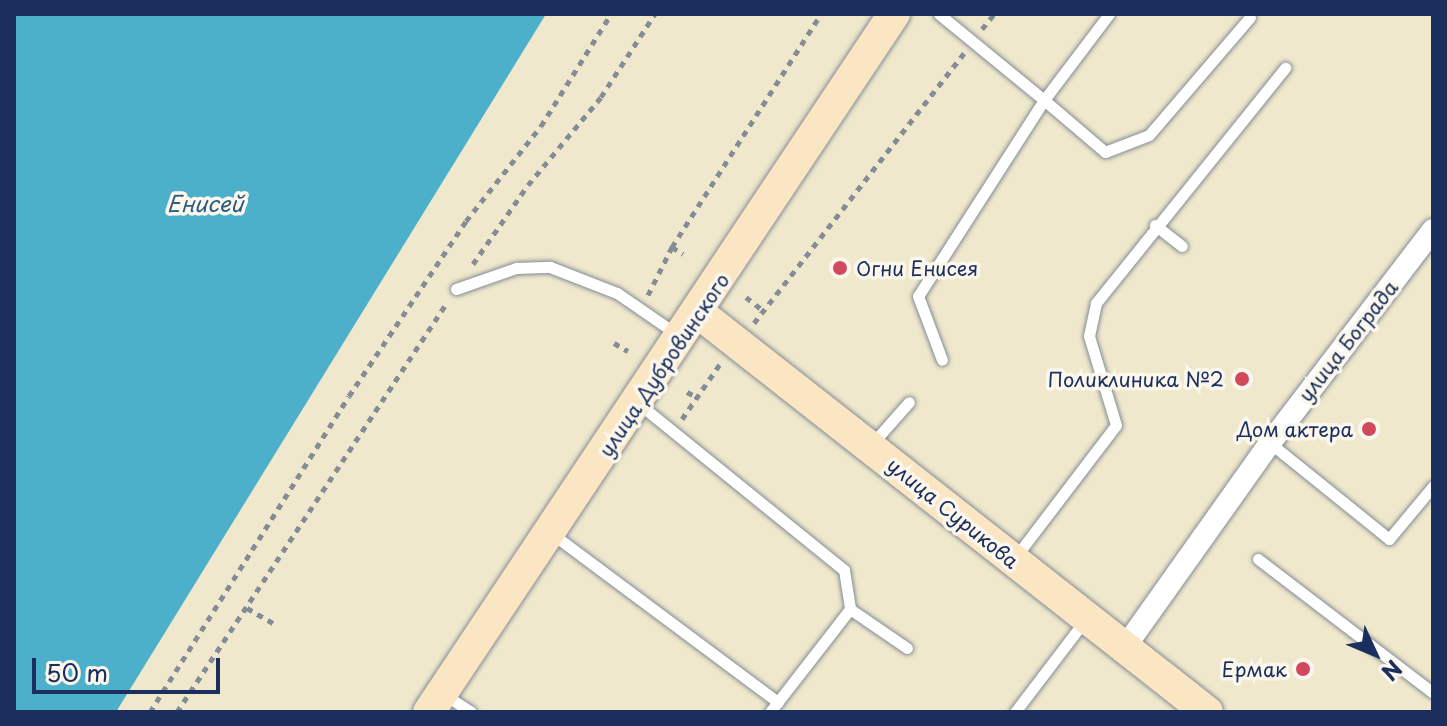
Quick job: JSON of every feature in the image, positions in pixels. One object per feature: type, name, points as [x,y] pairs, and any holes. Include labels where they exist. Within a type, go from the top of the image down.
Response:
[{"type":"main road","name":"улица Дубровинского","points":[[436,702],[639,403],[894,14]]},
{"type":"main road","name":"улица Сурикова","points":[[690,326],[870,446],[1207,712]]},
{"type":"street","name":"улица Бограда","points":[[1125,647],[1270,443],[1433,230]]},
{"type":"lane","points":[[939,14],[1105,152],[1149,135],[1250,17]]},
{"type":"lane","points":[[942,360],[918,296],[1027,133],[1044,100],[1109,14]]},
{"type":"lane","points":[[1012,561],[1112,436],[1115,415],[1089,336],[1089,319],[1155,225],[1285,68]]},
{"type":"lane","points":[[1155,225],[1182,246]]},
{"type":"lane","points":[[456,289],[516,268],[550,267],[617,293],[640,310],[690,326]]},
{"type":"lane","points":[[870,446],[909,402]]},
{"type":"lane","points":[[550,533],[774,707],[850,609],[844,570],[639,403]]},
{"type":"lane","points":[[1270,443],[1389,539],[1433,486]]},
{"type":"lane","points":[[1258,559],[1433,693]]},
{"type":"lane","points":[[850,609],[907,648]]},
{"type":"lane","points":[[1015,712],[1086,619]]},
{"type":"lane","points":[[436,702],[471,712]]},
{"type":"path","points":[[150,712],[349,396],[466,221],[541,126],[611,14]]},
{"type":"path","points":[[177,712],[247,608],[371,411],[528,185],[601,97],[655,14]]},
{"type":"path","points":[[640,310],[672,247],[821,14]]},
{"type":"path","points":[[757,319],[994,14]]},
{"type":"path","points":[[672,247],[683,254]]},
{"type":"path","points":[[746,297],[764,311]]},
{"type":"path","points":[[614,343],[628,351]]},
{"type":"path","points":[[675,430],[721,364]]},
{"type":"path","points":[[687,392],[697,397]]},
{"type":"path","points":[[247,608],[273,623]]},
{"type":"water","name":"Енисей","points":[[14,14],[546,14],[116,712],[14,712]]},
{"type":"place","name":"Огни Енисея","points":[[840,268]]},
{"type":"place","name":"Поликлиника №2","points":[[1242,379]]},
{"type":"place","name":"Дом актера","points":[[1369,429]]},
{"type":"place","name":"Ермак","points":[[1303,669]]}]
